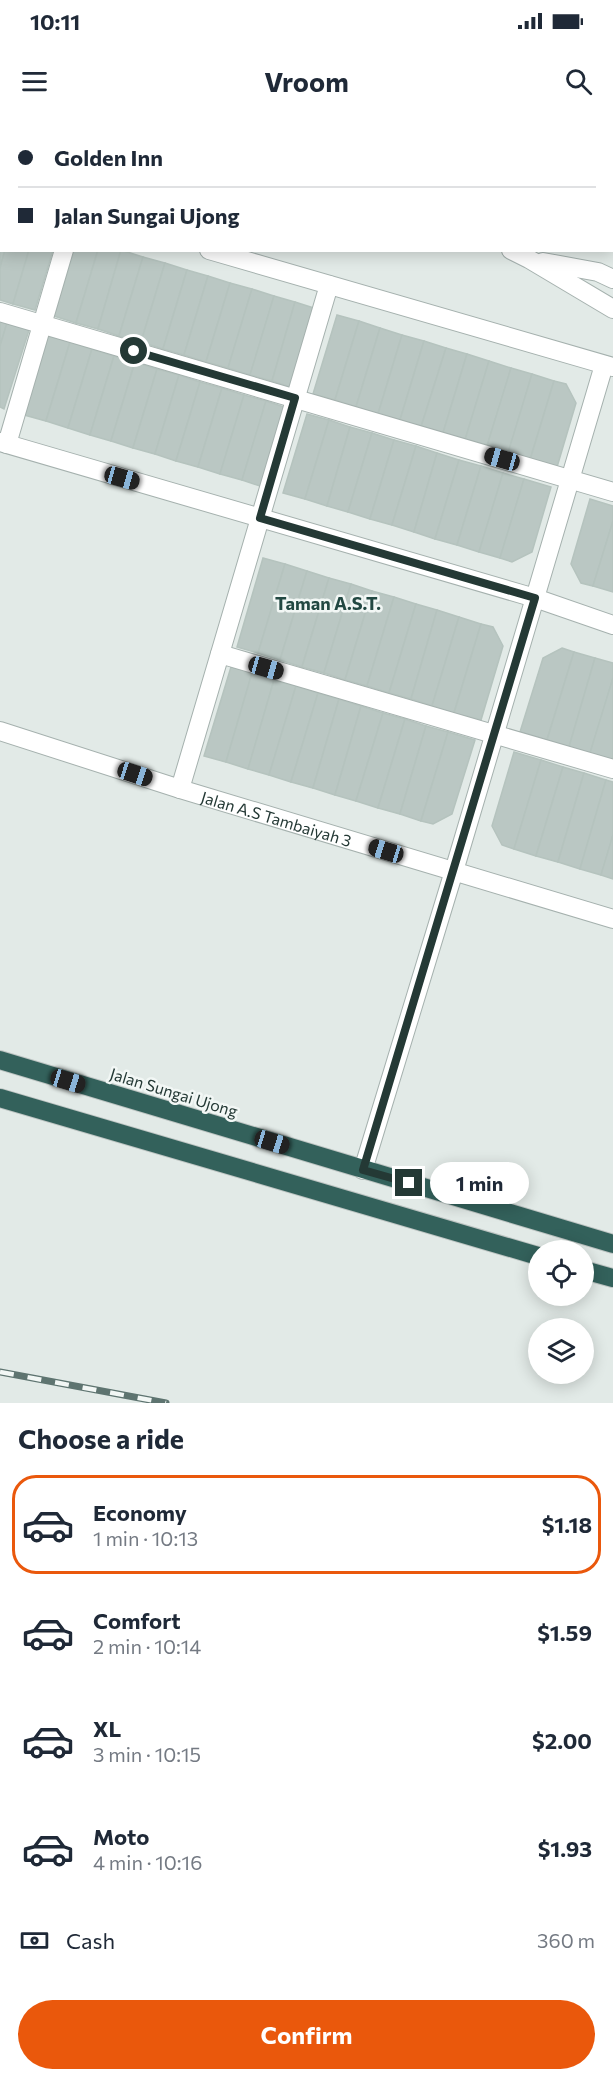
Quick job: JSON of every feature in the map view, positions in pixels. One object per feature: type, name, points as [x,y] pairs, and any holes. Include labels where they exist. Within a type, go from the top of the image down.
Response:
[{"type":"highway","name":"Jalan Sungai Ujong","points":[[0,1060],[613,1244]]},
{"type":"highway","points":[[0,1098],[528,1253]]},
{"type":"highway","points":[[594,1273],[613,1278]]},
{"type":"street","points":[[63,252],[3,443],[535,598],[613,625]]},
{"type":"street","points":[[216,252],[609,366],[570,479],[363,1170]]},
{"type":"street","points":[[515,252],[613,309]]},
{"type":"street","points":[[529,259],[598,272],[613,279]]},
{"type":"street","points":[[180,789],[329,285]]},
{"type":"street","points":[[0,312],[613,492]]},
{"type":"street","points":[[220,654],[613,769]]},
{"type":"street","name":"Jalan A.S Tambaiyah 3","points":[[0,731],[180,789],[613,919]]},
{"type":"building","points":[[0,252],[4,252],[0,268]]},
{"type":"building","points":[[4,252],[28,252],[13,304],[0,300],[0,268]]},
{"type":"building","points":[[28,252],[52,252],[35,310],[13,304]]},
{"type":"building","points":[[73,252],[97,252],[76,323],[54,316]]},
{"type":"building","points":[[97,252],[120,252],[98,329],[76,323]]},
{"type":"building","points":[[120,252],[143,257],[119,336],[98,329]]},
{"type":"building","points":[[143,257],[165,263],[141,342],[119,336]]},
{"type":"building","points":[[165,263],[187,270],[163,349],[141,342]]},
{"type":"building","points":[[187,270],[208,276],[184,355],[163,349]]},
{"type":"building","points":[[208,276],[230,283],[206,362],[184,355]]},
{"type":"building","points":[[230,283],[252,289],[228,368],[206,362]]},
{"type":"building","points":[[252,289],[274,296],[250,375],[228,368]]},
{"type":"building","points":[[274,296],[295,302],[272,381],[250,375]]},
{"type":"building","points":[[295,302],[317,309],[293,388],[272,381]]},
{"type":"building","points":[[337,315],[359,321],[335,400],[313,394]]},
{"type":"building","points":[[0,321],[7,323],[0,346]]},
{"type":"building","points":[[359,321],[380,328],[356,407],[335,400]]},
{"type":"building","points":[[7,323],[29,330],[4,409],[0,407],[0,346]]},
{"type":"building","points":[[380,328],[402,335],[378,414],[356,407]]},
{"type":"building","points":[[402,335],[424,341],[400,420],[378,414]]},
{"type":"building","points":[[48,336],[70,342],[46,421],[24,415]]},
{"type":"building","points":[[424,341],[446,348],[421,427],[400,420]]},
{"type":"building","points":[[70,342],[92,349],[68,428],[46,421]]},
{"type":"building","points":[[446,348],[467,354],[443,433],[421,427]]},
{"type":"building","points":[[92,349],[114,356],[90,435],[68,428]]},
{"type":"building","points":[[467,354],[489,361],[465,440],[443,433]]},
{"type":"building","points":[[114,356],[135,362],[111,441],[90,435]]},
{"type":"building","points":[[489,361],[511,368],[487,446],[465,440]]},
{"type":"building","points":[[135,362],[157,369],[133,448],[111,441]]},
{"type":"building","points":[[511,368],[532,374],[508,453],[487,446]]},
{"type":"building","points":[[157,369],[179,375],[155,454],[133,448]]},
{"type":"building","points":[[532,374],[554,381],[530,460],[508,453]]},
{"type":"building","points":[[179,375],[200,382],[176,461],[155,454]]},
{"type":"building","points":[[554,381],[566,384],[576,403],[557,467],[530,460]]},
{"type":"building","points":[[200,382],[222,388],[198,467],[176,461]]},
{"type":"building","points":[[222,388],[244,395],[220,474],[198,467]]},
{"type":"building","points":[[244,395],[266,401],[242,480],[220,474]]},
{"type":"building","points":[[266,401],[287,408],[263,487],[242,480]]},
{"type":"building","points":[[307,414],[329,420],[305,499],[283,493]]},
{"type":"building","points":[[329,420],[350,427],[327,506],[305,499]]},
{"type":"building","points":[[350,427],[372,433],[348,512],[327,506]]},
{"type":"building","points":[[372,433],[394,440],[370,519],[348,512]]},
{"type":"building","points":[[394,440],[416,446],[392,525],[370,519]]},
{"type":"building","points":[[416,446],[437,453],[414,532],[392,525]]},
{"type":"building","points":[[437,453],[459,460],[435,539],[414,532]]},
{"type":"building","points":[[459,460],[481,466],[457,545],[435,539]]},
{"type":"building","points":[[481,466],[503,473],[479,552],[457,545]]},
{"type":"building","points":[[503,473],[524,479],[500,558],[479,552]]},
{"type":"building","points":[[524,479],[551,487],[532,552],[512,562],[500,558]]},
{"type":"building","points":[[590,499],[613,506],[613,521],[593,586],[581,583],[571,564]]},
{"type":"building","points":[[613,521],[613,592],[593,586]]},
{"type":"building","points":[[263,558],[285,564],[258,653],[237,647]]},
{"type":"building","points":[[285,564],[307,571],[280,660],[258,653]]},
{"type":"building","points":[[307,571],[329,578],[302,667],[280,660]]},
{"type":"building","points":[[329,578],[351,584],[324,673],[302,667]]},
{"type":"building","points":[[351,584],[372,591],[345,680],[324,673]]},
{"type":"building","points":[[372,591],[394,597],[367,686],[345,680]]},
{"type":"building","points":[[394,597],[416,604],[389,693],[367,686]]},
{"type":"building","points":[[416,604],[437,610],[411,699],[389,693]]},
{"type":"building","points":[[437,610],[459,617],[432,706],[411,699]]},
{"type":"building","points":[[459,617],[481,624],[454,713],[432,706]]},
{"type":"building","points":[[481,624],[493,627],[503,646],[481,720],[454,713]]},
{"type":"building","points":[[562,648],[574,652],[547,740],[520,732],[543,658]]},
{"type":"building","points":[[574,652],[595,658],[569,747],[547,740]]},
{"type":"building","points":[[595,658],[613,663],[613,678],[590,753],[569,747]]},
{"type":"building","points":[[231,667],[252,673],[226,762],[204,756]]},
{"type":"building","points":[[252,673],[274,680],[248,769],[226,762]]},
{"type":"building","points":[[613,678],[613,756],[612,760],[590,753]]},
{"type":"building","points":[[274,680],[296,686],[269,775],[248,769]]},
{"type":"building","points":[[296,686],[318,693],[291,782],[269,775]]},
{"type":"building","points":[[318,693],[339,699],[313,788],[291,782]]},
{"type":"building","points":[[339,699],[361,706],[335,795],[313,788]]},
{"type":"building","points":[[361,706],[383,713],[356,801],[335,795]]},
{"type":"building","points":[[383,713],[405,719],[378,808],[356,801]]},
{"type":"building","points":[[405,719],[426,726],[400,814],[378,808]]},
{"type":"building","points":[[426,726],[448,732],[421,821],[400,814]]},
{"type":"building","points":[[448,732],[475,740],[452,814],[433,824],[421,821]]},
{"type":"building","points":[[514,752],[541,760],[514,849],[502,845],[492,826]]},
{"type":"building","points":[[541,760],[563,767],[536,856],[514,849]]},
{"type":"building","points":[[563,767],[584,773],[558,862],[536,856]]},
{"type":"building","points":[[584,773],[606,780],[580,869],[558,862]]},
{"type":"building","points":[[606,780],[613,782],[613,835],[601,875],[580,869]]},
{"type":"building","points":[[613,835],[613,879],[601,875]]},
{"type":"railway","points":[[0,1372],[166,1403]]},
{"type":"district","name":"Taman A.S.T.","points":[[328,603]]},
{"type":"route","points":[[134,351],[295,398],[260,518],[535,598],[363,1170],[409,1183]]}]
